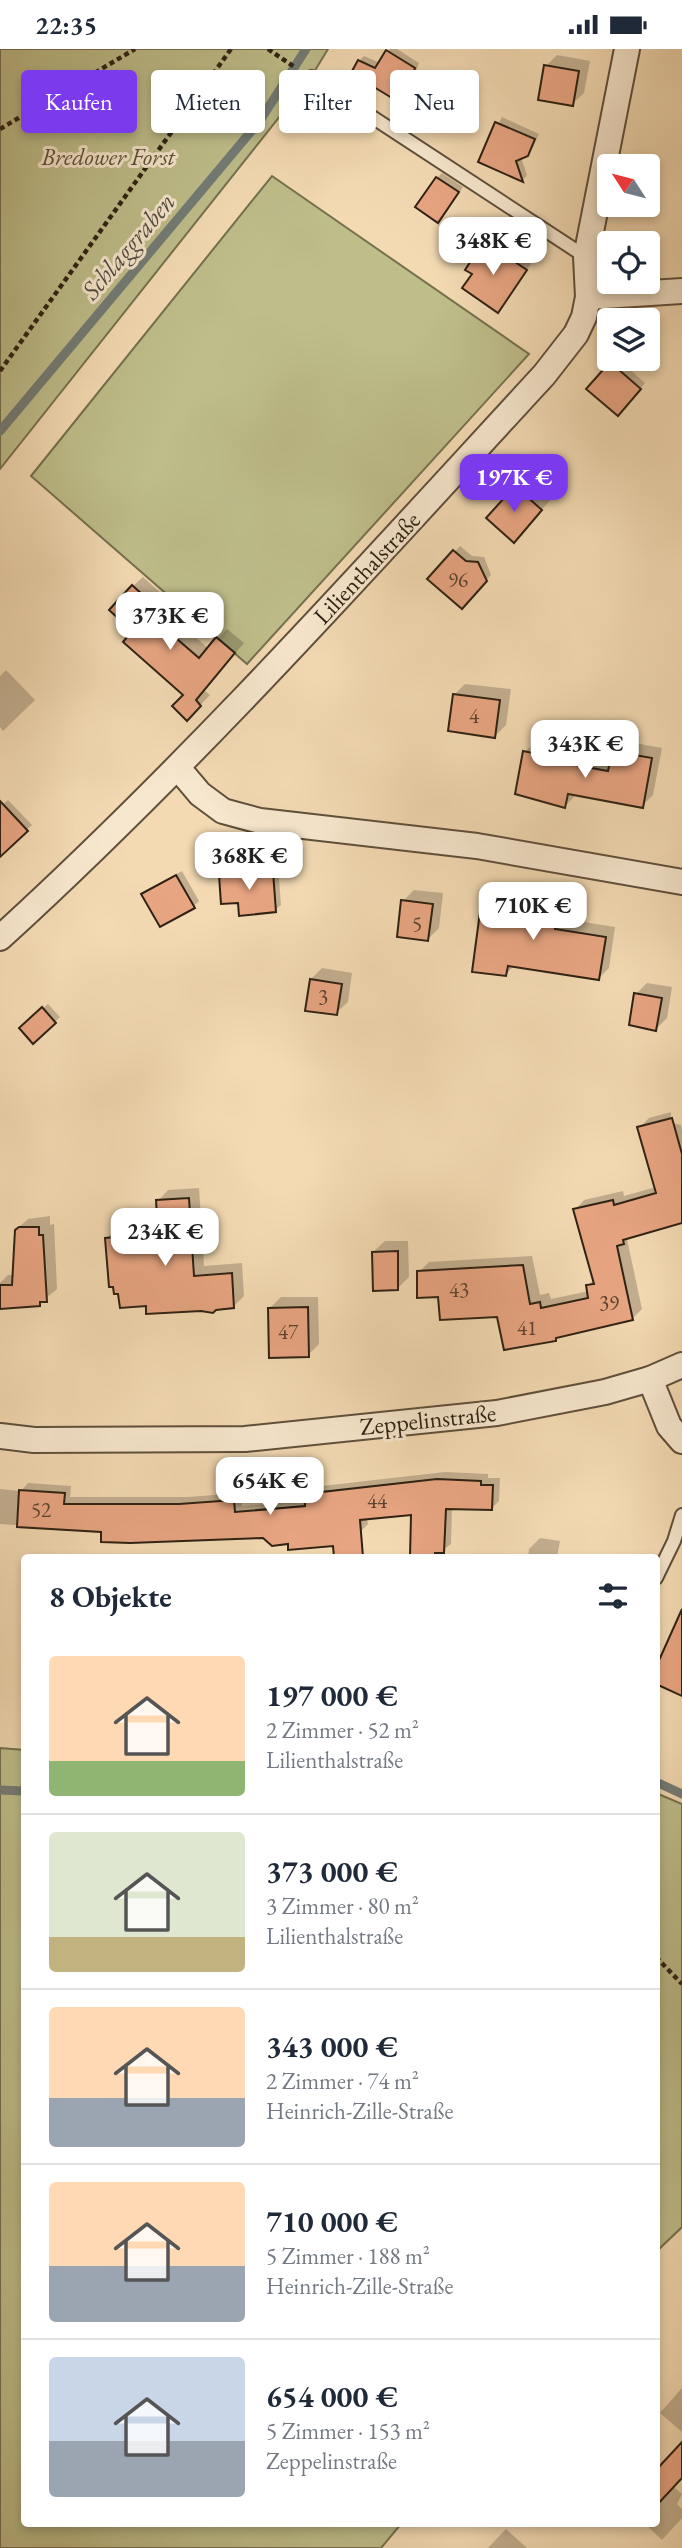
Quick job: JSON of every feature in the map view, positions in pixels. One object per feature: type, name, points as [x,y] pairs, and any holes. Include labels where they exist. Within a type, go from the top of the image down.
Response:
[{"type":"street","name":"Lilienthalstraße","points":[[0,938],[178,768],[544,375],[576,334],[584,317],[588,297],[586,257],[627,49]]},
{"type":"street","points":[[588,297],[682,291]]},
{"type":"street","points":[[178,768],[200,794],[223,811],[260,821],[477,846],[682,882]]},
{"type":"street","name":"Zeppelinstraße","points":[[0,1436],[48,1440],[245,1439],[497,1413],[551,1405],[650,1378],[682,1365]]},
{"type":"street","points":[[650,1378],[668,1426],[682,1441]]},
{"type":"lane","points":[[376,120],[586,257]]},
{"type":"lane","points":[[660,1570],[674,1541],[682,1515]]},
{"type":"path","points":[[0,129],[135,49]]},
{"type":"path","points":[[0,371],[231,49]]},
{"type":"path","points":[[268,49],[274,54]]},
{"type":"path","points":[[660,1961],[682,1984]]},
{"type":"green space","name":"Bredower Forst","points":[[0,49],[328,49],[315,70],[279,70],[279,117],[0,469]]},
{"type":"green space","points":[[272,176],[529,354],[247,664],[31,476]]},
{"type":"green space","points":[[0,1748],[21,1750],[21,2527],[398,2527],[381,2548],[0,2548]]},
{"type":"green space","points":[[660,1795],[682,1804],[682,2227],[660,2248]]},
{"type":"building","points":[[386,50],[415,68],[390,70],[390,97],[376,88],[376,70],[353,70],[358,60],[375,68]]},
{"type":"building","points":[[544,65],[579,71],[573,106],[538,100]]},
{"type":"building","points":[[495,122],[535,139],[528,156],[516,161],[523,182],[478,162]]},
{"type":"building","points":[[436,177],[459,192],[438,223],[415,207]]},
{"type":"building","points":[[484,241],[527,270],[498,313],[462,288],[472,274],[465,270]]},
{"type":"building","points":[[602,371],[620,371],[641,389],[618,416],[586,389]]},
{"type":"building","points":[[515,486],[542,510],[514,543],[486,518]]},
{"type":"building","points":[[453,550],[466,561],[478,562],[487,581],[462,609],[427,579]]},
{"type":"building","points":[[132,585],[154,605],[147,613],[199,658],[216,637],[235,653],[196,700],[201,706],[187,721],[172,706],[183,695],[123,642],[132,631],[109,610]]},
{"type":"building","points":[[453,694],[500,700],[495,738],[448,731]]},
{"type":"building","points":[[523,751],[548,756],[548,760],[608,771],[612,751],[652,758],[643,808],[568,794],[565,808],[515,794]]},
{"type":"building","points":[[0,801],[28,831],[0,857]]},
{"type":"building","points":[[273,871],[276,912],[239,916],[238,903],[221,904],[219,875]]},
{"type":"building","points":[[176,875],[195,908],[160,927],[141,894]]},
{"type":"building","points":[[482,897],[558,909],[555,929],[606,937],[599,980],[508,966],[506,976],[472,972]]},
{"type":"building","points":[[401,900],[433,904],[428,941],[397,937]]},
{"type":"building","points":[[310,979],[342,984],[337,1015],[305,1011]]},
{"type":"building","points":[[634,993],[662,998],[656,1031],[629,1025]]},
{"type":"building","points":[[42,1007],[56,1023],[33,1044],[19,1028]]},
{"type":"building","points":[[672,1118],[682,1154],[682,1223],[623,1240],[624,1244],[617,1246],[633,1320],[556,1338],[556,1341],[504,1350],[497,1317],[440,1320],[438,1297],[417,1298],[417,1271],[523,1265],[530,1304],[540,1302],[541,1308],[588,1298],[586,1285],[594,1284],[573,1209],[613,1200],[614,1205],[656,1193],[637,1127]]},
{"type":"building","points":[[189,1198],[194,1276],[232,1273],[234,1308],[216,1310],[213,1313],[201,1311],[146,1314],[146,1306],[120,1308],[118,1294],[114,1294],[113,1287],[109,1287],[105,1238],[158,1234],[156,1200]]},
{"type":"building","points":[[19,1227],[39,1227],[39,1235],[43,1235],[47,1302],[40,1302],[40,1306],[0,1309],[0,1285],[12,1285],[15,1230]]},
{"type":"building","points":[[398,1251],[398,1290],[373,1291],[372,1252]]},
{"type":"building","points":[[308,1307],[309,1357],[269,1358],[268,1308]]},
{"type":"building","points":[[437,1479],[481,1481],[481,1485],[493,1485],[492,1510],[446,1509],[444,1553],[435,1554],[410,1554],[411,1515],[360,1520],[363,1554],[334,1554],[333,1546],[288,1550],[288,1544],[272,1546],[263,1538],[101,1542],[101,1532],[17,1527],[19,1490],[65,1493],[64,1504],[179,1504],[234,1500],[235,1512],[305,1506],[304,1494]]},
{"type":"building","points":[[682,1609],[682,1696],[660,1686],[660,1658]]},
{"type":"building","points":[[682,2442],[682,2478],[660,2502],[660,2466]]},
{"type":"waterway","name":"Schlaggraben","points":[[0,431],[259,122],[306,49]]},
{"type":"waterway","points":[[660,1784],[682,1794]]},
{"type":"waterway","points":[[0,1790],[21,1791]]}]
